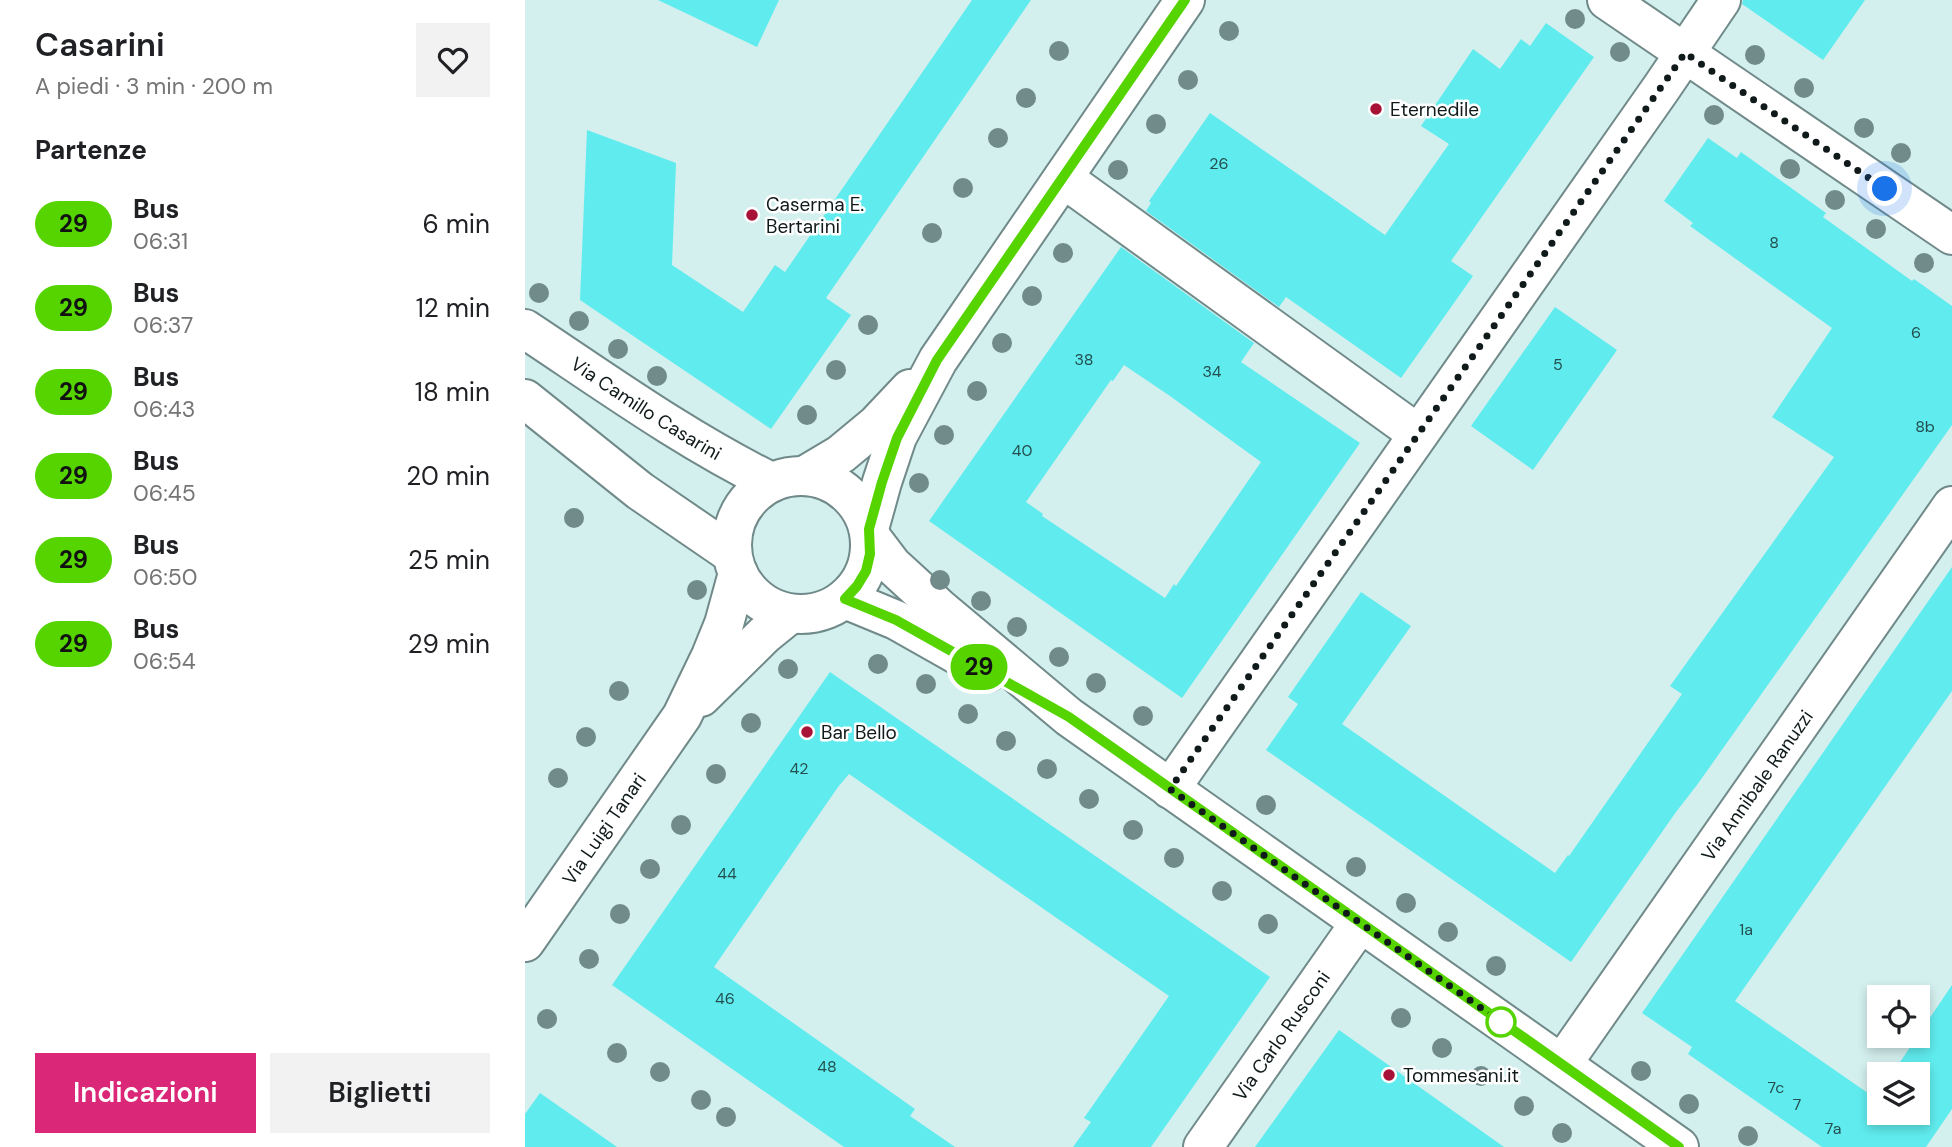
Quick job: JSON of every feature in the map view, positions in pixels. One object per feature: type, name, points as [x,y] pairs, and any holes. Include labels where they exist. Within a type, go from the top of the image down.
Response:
[{"type":"street","points":[[937,360],[876,425],[841,454],[753,494],[740,512],[733,532],[735,564],[746,587],[759,600],[790,614],[809,614],[845,599],[857,586],[866,571],[870,554],[870,533],[882,482],[897,438],[937,360],[1185,0]]},
{"type":"street","points":[[1607,0],[1952,235]]},
{"type":"street","points":[[1170,789],[1721,0]]},
{"type":"street","points":[[1063,178],[1418,434]]},
{"type":"street","name":"Via Camillo Casarini","points":[[525,329],[728,461],[787,479]]},
{"type":"street","points":[[525,400],[735,564]]},
{"type":"street","points":[[525,442],[563,431]]},
{"type":"street","points":[[787,479],[826,480],[845,491],[860,508],[870,533],[892,565],[1069,717],[1679,1147]]},
{"type":"street","name":"Via Annibale Ranuzzi","points":[[1562,1064],[1952,506]]},
{"type":"street","name":"Via Luigi Tanari","points":[[525,942],[682,716],[724,624],[735,564]]},
{"type":"street","points":[[845,599],[896,620],[1069,717]]},
{"type":"street","name":"Via Luigi Tanari","points":[[682,716],[764,635],[790,614]]},
{"type":"street","name":"Via Carlo Rusconi","points":[[1203,1147],[1360,923]]},
{"type":"building","points":[[658,0],[779,0],[757,47]]},
{"type":"building","points":[[972,0],[1031,0],[826,298],[851,315],[771,429],[580,300],[587,130],[676,163],[672,265],[743,312],[775,265],[785,272]]},
{"type":"building","points":[[1743,0],[1865,0],[1823,60],[1742,4]]},
{"type":"building","points":[[1546,23],[1594,57],[1451,261],[1473,276],[1401,378],[1286,297],[1279,307],[1146,211],[1151,203],[1149,201],[1210,113],[1385,235],[1449,144],[1421,126],[1473,49],[1500,69],[1521,39],[1530,46]]},
{"type":"building","points":[[1708,138],[1737,158],[1741,152],[1826,213],[1823,217],[1912,281],[1914,279],[1952,306],[1952,425],[1571,962],[1266,750],[1298,704],[1288,697],[1361,592],[1411,626],[1342,724],[1555,873],[1569,856],[1682,694],[1670,686],[1834,457],[1772,417],[1832,328],[1690,226],[1693,223],[1664,201]]},
{"type":"building","points":[[1121,247],[1254,343],[1241,362],[1360,443],[1182,698],[929,521]],"holes":[[[1124,365],[1261,462],[1165,598],[1042,516],[1043,514],[1026,502]]]},
{"type":"building","points":[[1555,307],[1617,350],[1533,470],[1471,426]]},
{"type":"building","points":[[1952,567],[1952,691],[1735,1001],[1867,1092],[1867,1125],[1930,1125],[1930,1062],[1900,1062],[1910,1048],[1930,1048],[1930,1018],[1952,985],[1952,1109],[1926,1147],[1822,1147],[1688,1054],[1692,1047],[1642,1013]]},
{"type":"building","points":[[830,672],[1270,977],[1151,1147],[1073,1147],[1091,1122],[1084,1118],[1169,996],[849,774],[714,967],[915,1109],[910,1116],[955,1147],[844,1147],[612,985]]},
{"type":"building","points":[[1339,1030],[1504,1147],[1255,1147]]},
{"type":"building","points":[[540,1093],[617,1147],[525,1147],[525,1114]]},
{"type":"bus line","name":"29","points":[[1185,0],[937,360],[897,438],[882,482],[869,529],[870,554],[866,571],[845,599],[896,620],[1069,717],[1679,1147]]},
{"type":"place","name":"Eternedile","points":[[1376,109]]},
{"type":"place","name":"Caserma E. Bertarini","points":[[752,215]]},
{"type":"place","name":"Bar Bello","points":[[807,732]]},
{"type":"place","name":"Tommesani.it","points":[[1389,1075]]},
{"type":"route","points":[[1501,1022],[1170,789],[1685,53],[1885,189]]}]
